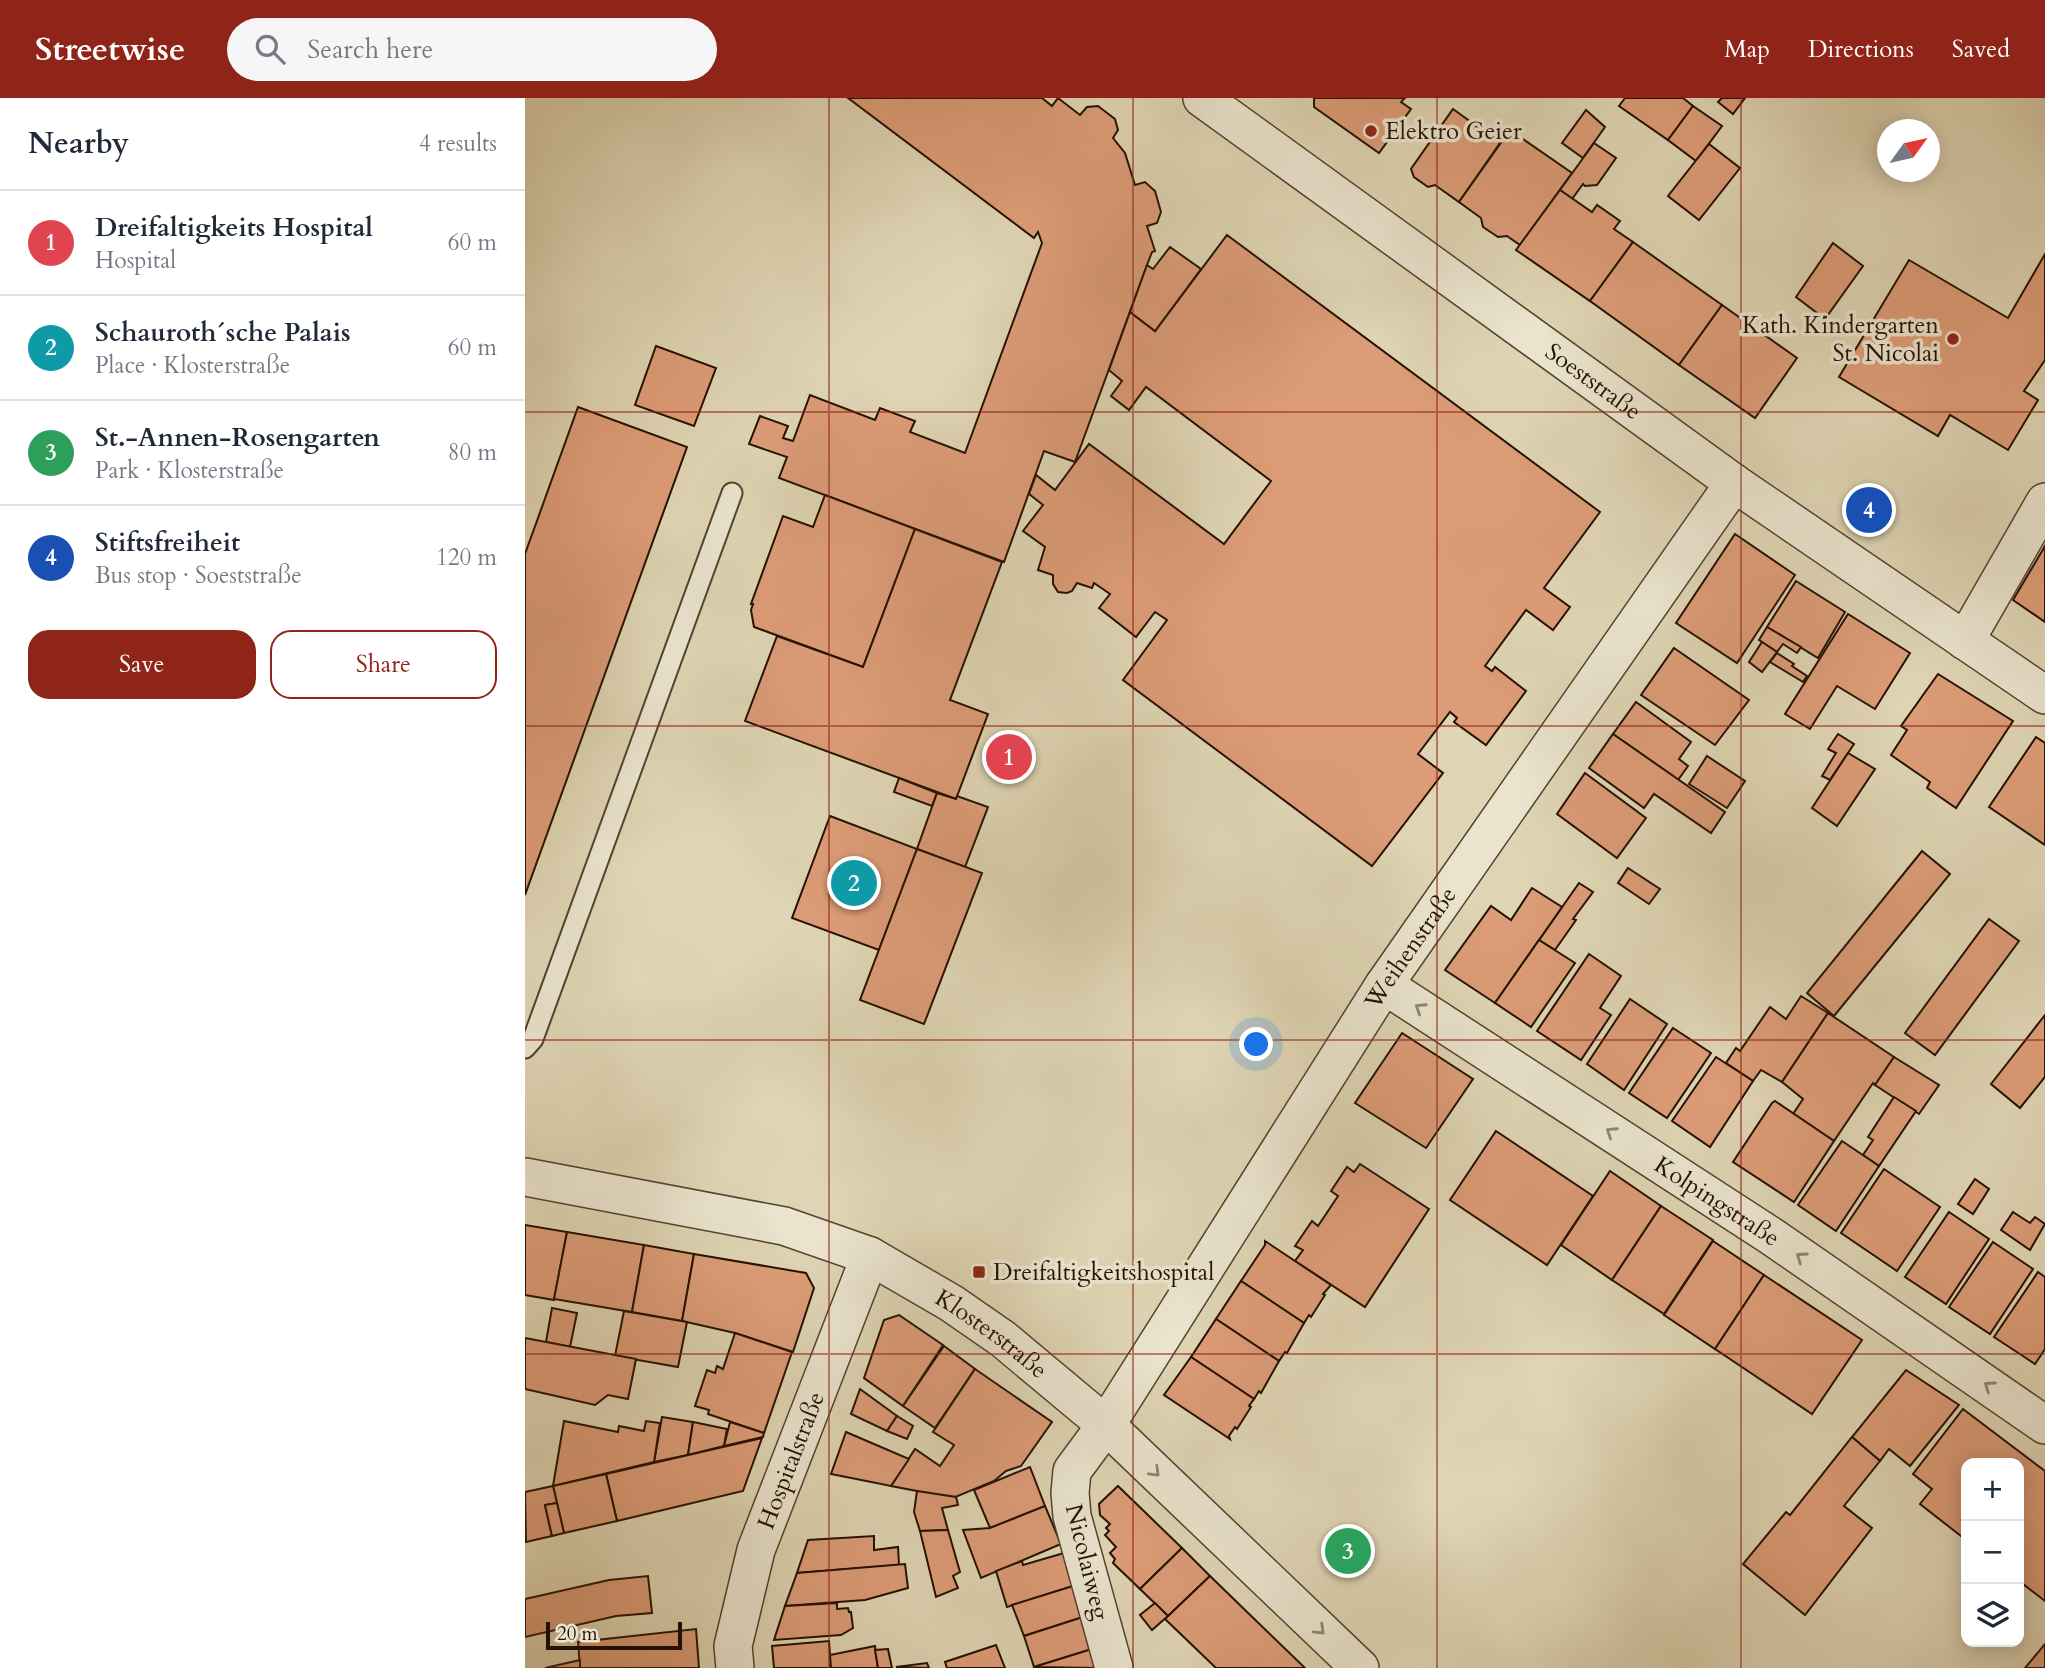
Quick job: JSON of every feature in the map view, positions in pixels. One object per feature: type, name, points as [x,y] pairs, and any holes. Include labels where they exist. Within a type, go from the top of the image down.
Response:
[{"type":"street","name":"Soeststraße","points":[[1224,104],[1734,483],[2045,695]]},
{"type":"street","name":"Weihenstraße","points":[[1106,1425],[1384,985],[1734,483]]},
{"type":"street","points":[[1965,641],[2045,502]]},
{"type":"street","name":"Kolpingstraße","points":[[1384,985],[1771,1236],[2045,1425]]},
{"type":"street","name":"Klosterstraße","points":[[525,1177],[784,1226],[870,1256],[951,1303],[1003,1339],[1106,1425],[1360,1668]]},
{"type":"street","name":"Hospitalstraße","points":[[735,1668],[733,1646],[756,1550],[870,1256]]},
{"type":"street","name":"Nicolaiweg","points":[[1106,1425],[1072,1471],[1070,1493],[1072,1516],[1114,1668]]},
{"type":"lane","points":[[525,1048],[533,1040],[732,493]]},
{"type":"building","points":[[848,98],[1042,98],[1052,106],[1058,98],[1080,115],[1087,107],[1098,106],[1115,119],[1118,130],[1113,138],[1125,153],[1135,185],[1145,182],[1155,191],[1161,212],[1157,223],[1147,226],[1155,251],[1152,252],[1147,265],[1075,462],[1044,451],[1004,562],[779,478],[787,457],[749,444],[760,416],[788,426],[783,438],[793,441],[810,395],[875,420],[880,408],[915,421],[910,432],[965,453],[1042,243],[1038,232],[1034,238]]},
{"type":"building","name":"Elektro Geier","points":[[1314,98],[1405,98],[1401,102],[1411,109],[1379,153],[1314,107]]},
{"type":"building","points":[[1625,98],[1683,98],[1693,106],[1668,140],[1619,106]]},
{"type":"building","points":[[1722,98],[1745,98],[1733,114],[1718,102]]},
{"type":"building","points":[[1693,106],[1722,126],[1696,161],[1668,140]]},
{"type":"building","points":[[1453,109],[1500,143],[1459,202],[1435,185],[1428,187],[1414,177],[1411,169]]},
{"type":"building","points":[[1586,110],[1605,127],[1583,158],[1562,143]]},
{"type":"building","points":[[1510,130],[1572,173],[1520,245],[1507,236],[1498,237],[1483,227],[1481,218],[1459,202]]},
{"type":"building","points":[[1594,143],[1616,158],[1597,185],[1583,184],[1572,199],[1560,190]]},
{"type":"building","points":[[1709,144],[1740,168],[1699,220],[1668,196]]},
{"type":"building","points":[[1560,190],[1592,212],[1597,205],[1620,221],[1614,229],[1633,242],[1590,301],[1516,250]]},
{"type":"building","points":[[1227,235],[1600,512],[1544,588],[1570,607],[1553,630],[1526,610],[1485,666],[1492,671],[1495,667],[1526,691],[1486,745],[1454,722],[1457,718],[1450,712],[1418,754],[1443,773],[1372,866],[1123,680],[1167,620],[1155,612],[1136,637],[1099,608],[1110,594],[1094,583],[1092,588],[1077,583],[1072,591],[1058,592],[1053,584],[1053,575],[1038,570],[1045,547],[1023,531],[1043,505],[1029,494],[1036,475],[1055,490],[1089,444],[1224,544],[1271,481],[1146,387],[1129,410],[1111,396],[1122,381],[1109,370],[1130,312],[1155,331]]},
{"type":"building","points":[[1633,242],[1722,305],[1679,365],[1590,301]]},
{"type":"building","points":[[1833,243],[1863,266],[1825,319],[1796,297]]},
{"type":"building","points":[[1170,247],[1201,269],[1155,331],[1130,312],[1147,265],[1153,269]]},
{"type":"building","name":"Kath. Kindergarten St. Nicolai","points":[[2045,254],[2045,360],[2024,391],[2038,400],[2008,450],[1950,415],[1938,436],[1839,377],[1909,260],[2008,318]]},
{"type":"building","points":[[1722,305],[1797,358],[1755,418],[1679,365]]},
{"type":"building","points":[[656,346],[716,368],[694,426],[635,405]]},
{"type":"building","points":[[578,407],[687,447],[525,895],[525,554]]},
{"type":"building","points":[[825,495],[915,529],[863,667],[754,627],[751,604],[783,516],[813,527]]},
{"type":"building","points":[[915,529],[1002,562],[950,700],[988,714],[956,799],[745,721],[777,636],[863,667]]},
{"type":"building","points":[[1735,534],[1795,575],[1737,663],[1676,623]]},
{"type":"building","points":[[2045,546],[2045,622],[2013,600]]},
{"type":"building","points":[[1796,581],[1845,612],[1818,658],[1767,627]]},
{"type":"building","points":[[1848,614],[1910,653],[1875,709],[1837,686],[1810,729],[1785,714]]},
{"type":"building","points":[[1767,627],[1801,647],[1797,653],[1783,644],[1777,652],[1759,640]]},
{"type":"building","points":[[1762,642],[1777,652],[1762,672],[1749,662]]},
{"type":"building","points":[[1674,648],[1749,700],[1715,745],[1641,695]]},
{"type":"building","points":[[1777,653],[1807,676],[1803,682],[1770,662]]},
{"type":"building","points":[[1938,674],[2013,721],[1956,808],[1927,788],[1930,782],[1891,755],[1907,730],[1901,726]]},
{"type":"building","points":[[1636,702],[1691,742],[1679,759],[1688,766],[1678,780],[1613,734]]},
{"type":"building","points":[[1613,734],[1725,812],[1711,833],[1654,794],[1644,808],[1589,768]]},
{"type":"building","points":[[1838,734],[1854,744],[1830,780],[1822,776],[1836,753],[1828,749]]},
{"type":"building","points":[[2036,737],[2045,743],[2045,845],[1989,807]]},
{"type":"building","points":[[1848,753],[1875,769],[1837,826],[1812,808]]},
{"type":"building","points":[[1707,756],[1745,781],[1727,808],[1689,784]]},
{"type":"building","points":[[1585,773],[1646,818],[1617,858],[1557,814]]},
{"type":"building","points":[[899,778],[937,793],[932,806],[894,792]]},
{"type":"building","points":[[937,793],[956,799],[957,796],[988,807],[965,867],[917,849]]},
{"type":"building","points":[[830,816],[917,849],[879,950],[792,918]]},
{"type":"building","points":[[917,849],[982,873],[924,1024],[860,1000]]},
{"type":"building","points":[[1922,851],[1950,874],[1834,1016],[1807,993]]},
{"type":"building","points":[[1628,868],[1660,889],[1649,904],[1618,883]]},
{"type":"building","points":[[1579,883],[1593,892],[1555,950],[1539,940]]},
{"type":"building","points":[[1532,888],[1562,907],[1495,1003],[1445,970],[1491,906],[1511,920]]},
{"type":"building","points":[[1989,919],[2019,941],[1935,1055],[1905,1033]]},
{"type":"building","points":[[1539,940],[1575,963],[1531,1027],[1495,1003]]},
{"type":"building","points":[[1589,954],[1621,976],[1600,1008],[1611,1015],[1581,1060],[1537,1031]]},
{"type":"building","points":[[1801,996],[1828,1013],[1782,1082],[1761,1070],[1753,1081],[1726,1063],[1736,1048],[1740,1051],[1770,1007],[1786,1019]]},
{"type":"building","points":[[1630,999],[1667,1024],[1624,1090],[1587,1064]]},
{"type":"building","points":[[1828,1013],[1894,1057],[1834,1141],[1793,1114],[1803,1099],[1782,1082]]},
{"type":"building","points":[[2045,1015],[2045,1077],[2020,1108],[1991,1084]]},
{"type":"building","points":[[1673,1028],[1711,1053],[1667,1118],[1629,1093]]},
{"type":"building","points":[[1402,1033],[1473,1079],[1426,1148],[1355,1103]]},
{"type":"building","points":[[1716,1057],[1753,1081],[1710,1147],[1672,1121]]},
{"type":"building","points":[[1894,1057],[1939,1085],[1919,1114],[1875,1085]]},
{"type":"building","points":[[1894,1097],[1916,1111],[1879,1166],[1863,1155],[1873,1140],[1868,1137]]},
{"type":"building","points":[[1775,1101],[1834,1141],[1794,1202],[1733,1162]]},
{"type":"building","points":[[1496,1131],[1593,1196],[1547,1265],[1450,1200]]},
{"type":"building","points":[[1842,1141],[1879,1166],[1836,1231],[1798,1205]]},
{"type":"building","points":[[1360,1164],[1429,1209],[1365,1307],[1295,1261],[1303,1250],[1295,1246],[1312,1221],[1318,1226],[1338,1196],[1331,1191],[1347,1167],[1354,1172]]},
{"type":"building","points":[[1884,1169],[1940,1207],[1897,1271],[1841,1233]]},
{"type":"building","points":[[1610,1171],[1661,1206],[1612,1280],[1561,1245]]},
{"type":"building","points":[[1975,1179],[1989,1189],[1973,1214],[1958,1204]]},
{"type":"building","points":[[1661,1206],[1713,1240],[1664,1314],[1612,1280]]},
{"type":"building","points":[[1949,1212],[1989,1239],[1946,1304],[1905,1277]]},
{"type":"building","points":[[2013,1212],[2030,1223],[2035,1217],[2045,1224],[2030,1250],[2001,1230]]},
{"type":"building","points":[[525,1225],[567,1232],[554,1300],[525,1295]]},
{"type":"building","points":[[567,1232],[644,1245],[632,1312],[554,1299]]},
{"type":"building","points":[[1265,1241],[1331,1285],[1311,1317],[1309,1315],[1304,1323],[1241,1281]]},
{"type":"building","points":[[1713,1241],[1764,1275],[1715,1349],[1664,1315]]},
{"type":"building","points":[[1993,1242],[2033,1269],[1990,1334],[1949,1307]]},
{"type":"building","points":[[644,1245],[694,1254],[682,1321],[632,1312]]},
{"type":"building","points":[[694,1254],[806,1273],[814,1288],[793,1352],[735,1333],[682,1321]]},
{"type":"building","points":[[2038,1272],[2045,1277],[2045,1349],[2035,1364],[1994,1337]]},
{"type":"building","points":[[1764,1275],[1862,1340],[1812,1414],[1715,1349]]},
{"type":"building","points":[[1241,1281],[1304,1323],[1287,1353],[1285,1352],[1279,1361],[1216,1319]]},
{"type":"building","points":[[552,1308],[577,1313],[570,1347],[546,1342]]},
{"type":"building","points":[[624,1311],[687,1322],[678,1367],[615,1356]]},
{"type":"building","points":[[899,1315],[943,1345],[903,1406],[864,1378],[884,1320]]},
{"type":"building","points":[[1216,1319],[1279,1361],[1261,1393],[1259,1391],[1254,1399],[1191,1357]]},
{"type":"building","points":[[735,1333],[792,1352],[764,1433],[708,1414],[709,1410],[695,1406],[707,1370],[715,1373],[717,1366],[723,1369]]},
{"type":"building","points":[[525,1338],[636,1359],[628,1399],[608,1395],[595,1405],[525,1389]]},
{"type":"building","points":[[944,1346],[975,1369],[935,1428],[903,1406]]},
{"type":"building","points":[[1191,1357],[1254,1399],[1237,1429],[1235,1427],[1229,1436],[1230,1439],[1164,1395]]},
{"type":"building","points":[[975,1369],[1052,1422],[1021,1466],[953,1498],[891,1486],[915,1449],[940,1466],[954,1445],[933,1432]]},
{"type":"building","points":[[1906,1370],[1959,1405],[1910,1466],[1889,1449],[1880,1461],[1852,1437]]},
{"type":"building","points":[[860,1389],[897,1416],[887,1431],[851,1414]]},
{"type":"building","points":[[1963,1409],[2045,1471],[2045,1601],[2024,1585],[2024,1458],[1961,1458],[1961,1536],[1920,1504],[1932,1489],[1913,1474]]},
{"type":"building","points":[[897,1416],[913,1426],[907,1439],[887,1431]]},
{"type":"building","points":[[662,1417],[693,1422],[688,1455],[654,1462]]},
{"type":"building","points":[[564,1421],[618,1432],[619,1426],[644,1431],[646,1421],[660,1423],[654,1462],[553,1486]]},
{"type":"building","points":[[693,1422],[727,1429],[724,1446],[688,1455]]},
{"type":"building","points":[[730,1422],[764,1433],[763,1437],[724,1446]]},
{"type":"building","points":[[846,1432],[909,1459],[891,1486],[831,1474]]},
{"type":"building","points":[[1852,1437],[1880,1461],[1844,1506],[1872,1528],[1805,1615],[1743,1564],[1786,1512],[1790,1515]]},
{"type":"building","points":[[762,1438],[743,1491],[617,1521],[606,1474]]},
{"type":"building","points":[[1030,1467],[1045,1506],[990,1528],[974,1490]]},
{"type":"building","points":[[606,1474],[617,1521],[564,1533],[553,1486]]},
{"type":"building","points":[[553,1486],[557,1503],[545,1505],[552,1536],[526,1542],[525,1492]]},
{"type":"building","points":[[1118,1486],[1182,1548],[1140,1589],[1113,1563],[1115,1559],[1110,1553],[1116,1547],[1105,1535],[1110,1524],[1100,1515],[1099,1504]]},
{"type":"building","points":[[917,1491],[956,1497],[958,1505],[942,1508],[948,1530],[920,1531],[914,1512]]},
{"type":"building","points":[[557,1503],[564,1533],[552,1536],[545,1505]]},
{"type":"building","points":[[1045,1506],[1061,1544],[981,1578],[963,1530],[990,1528]]},
{"type":"building","points":[[948,1530],[960,1572],[953,1576],[958,1588],[936,1597],[920,1531]]},
{"type":"building","points":[[874,1536],[874,1550],[898,1547],[899,1565],[797,1573],[808,1540]]},
{"type":"building","points":[[1182,1548],[1210,1576],[1168,1616],[1140,1589]]},
{"type":"building","points":[[1064,1553],[1073,1586],[1007,1607],[996,1571],[1022,1561],[1023,1565]]},
{"type":"building","points":[[905,1564],[908,1588],[865,1600],[785,1606],[797,1573]]},
{"type":"building","points":[[648,1576],[652,1613],[616,1616],[525,1637],[525,1599],[609,1580]]},
{"type":"building","points":[[1210,1576],[1305,1668],[1216,1668],[1165,1619]]},
{"type":"building","points":[[1073,1586],[1083,1617],[1024,1636],[1012,1605]]},
{"type":"building","points":[[837,1603],[837,1609],[848,1608],[851,1612],[853,1628],[841,1635],[774,1640],[785,1606]]},
{"type":"building","points":[[1155,1603],[1168,1616],[1152,1630],[1140,1615]]},
{"type":"building","points":[[1083,1617],[1092,1649],[1034,1667],[1024,1636]]},
{"type":"building","points":[[696,1629],[699,1668],[580,1668],[578,1642]]},
{"type":"building","points":[[829,1641],[831,1668],[774,1668],[772,1646]]},
{"type":"building","points":[[2045,1644],[2045,1668],[2025,1668]]},
{"type":"building","points":[[996,1645],[1005,1668],[947,1668],[945,1662]]},
{"type":"building","points":[[875,1646],[878,1668],[831,1668],[830,1655]]},
{"type":"building","points":[[888,1649],[892,1668],[878,1668],[875,1650]]},
{"type":"building","points":[[1092,1649],[1098,1668],[1034,1667]]},
{"type":"building","points":[[580,1660],[580,1668],[545,1668]]},
{"type":"building","points":[[927,1663],[929,1668],[896,1667]]},
{"type":"place","name":"Elektro Geier","points":[[1371,131]]},
{"type":"place","name":"Kath. Kindergarten St. Nicolai","points":[[1953,339]]},
{"type":"place","name":"Stiftsfreiheit","points":[[1869,510]]},
{"type":"place","name":"Dreifaltigkeits Hospital","points":[[1009,757]]},
{"type":"place","name":"Schauroth´sche Palais","points":[[854,883]]},
{"type":"place","name":"Dreifaltigkeitshospital","points":[[979,1272]]},
{"type":"place","name":"St.-Annen-Rosengarten","points":[[1348,1551]]}]
